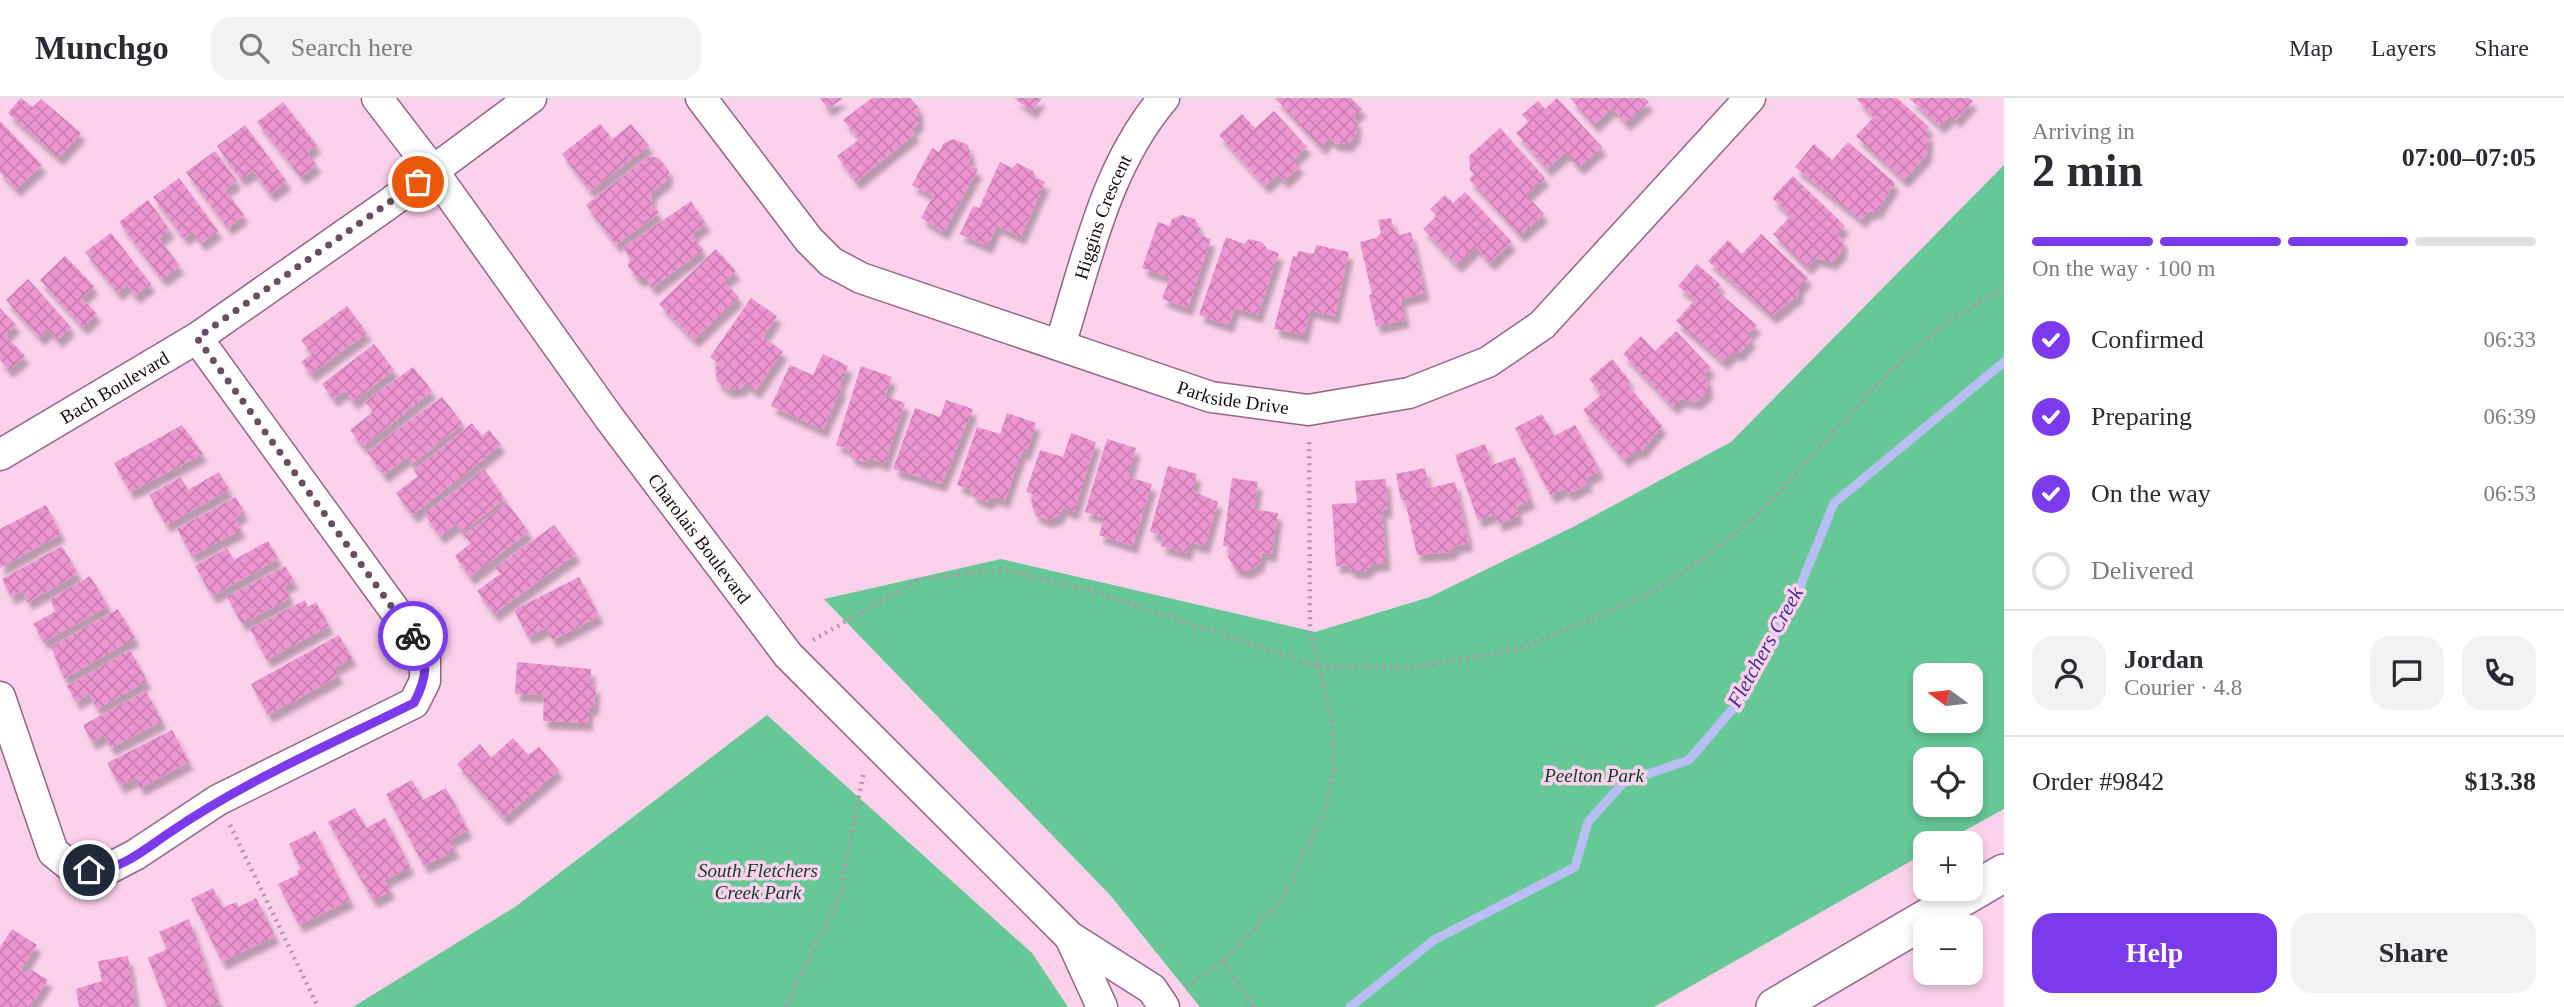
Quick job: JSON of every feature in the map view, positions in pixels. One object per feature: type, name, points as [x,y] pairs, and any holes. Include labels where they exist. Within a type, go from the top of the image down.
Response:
[{"type":"main road","points":[[1775,1007],[2004,873]]},
{"type":"street","name":"Charolais Boulevard","points":[[377,98],[433,171],[610,419],[788,654],[1070,937],[1166,995]]},
{"type":"street","name":"Bach Boulevard","points":[[0,455],[197,338],[531,98]]},
{"type":"street","name":"Parkside Drive","points":[[701,98],[809,240],[831,262],[861,278],[1211,397],[1308,410],[1409,393],[1488,362],[1542,325],[1750,98]]},
{"type":"street","name":"Higgins Crescent","points":[[1060,345],[1116,173],[1140,126],[1164,98]]},
{"type":"street","points":[[0,697],[53,852],[73,868],[104,871],[135,855],[218,800],[414,703],[425,681],[425,652],[197,338]]},
{"type":"street","name":"Charolais Boulevard","points":[[1070,937],[1102,1007]]},
{"type":"path","points":[[788,654],[919,580],[1001,569],[1086,589],[1318,667],[1412,668],[1523,648],[1648,594],[1705,557],[1756,516],[1893,368],[1946,323],[2004,287]]},
{"type":"path","points":[[1166,995],[1223,961],[1283,898],[1326,808],[1335,759],[1331,716],[1310,631],[1308,410]]},
{"type":"path","points":[[785,1007],[839,898],[870,737]]},
{"type":"path","points":[[218,800],[318,1007]]},
{"type":"path","points":[[1223,961],[1253,1007]]},
{"type":"green space","name":"Peelton Park","points":[[2004,165],[2004,809],[1964,831],[1913,831],[1913,860],[1654,1007],[1200,1007],[1110,895],[824,599],[1001,559],[1315,632],[1430,597],[1577,525],[1731,442]]},
{"type":"green space","name":"South Fletchers Creek Park","points":[[767,715],[1032,953],[1068,1007],[353,1007],[515,907]]},
{"type":"building","points":[[21,98],[33,107],[41,99],[81,133],[59,158],[8,113]]},
{"type":"building","points":[[820,98],[843,98],[828,109]]},
{"type":"building","points":[[872,98],[910,98],[919,108],[919,123],[912,129],[915,134],[856,182],[837,156],[860,139],[843,120]]},
{"type":"building","points":[[1014,98],[1042,98],[1032,111]]},
{"type":"building","points":[[1275,98],[1351,98],[1362,109],[1353,117],[1357,122],[1356,135],[1348,144],[1334,143],[1330,138],[1321,147]]},
{"type":"building","points":[[1557,98],[1602,147],[1579,167],[1566,152],[1547,169],[1516,133],[1529,122],[1522,115],[1538,101],[1545,109]]},
{"type":"building","points":[[1570,98],[1645,98],[1649,102],[1626,123],[1612,108],[1594,125]]},
{"type":"building","points":[[1856,98],[1897,98],[1929,127],[1925,132],[1929,135],[1927,155],[1904,180],[1856,136],[1874,117]]},
{"type":"building","points":[[1909,98],[1969,98],[1973,101],[1956,120],[1951,115],[1940,126]]},
{"type":"building","points":[[283,102],[317,145],[307,153],[317,165],[301,177],[257,122]]},
{"type":"building","points":[[1274,111],[1307,147],[1293,159],[1300,166],[1284,181],[1278,174],[1265,186],[1219,135],[1242,114],[1255,128]]},
{"type":"building","points":[[0,121],[42,165],[16,189],[0,172]]},
{"type":"building","points":[[600,124],[611,137],[610,141],[631,124],[649,146],[590,191],[562,154]]},
{"type":"building","points":[[245,125],[287,182],[270,194],[253,171],[241,179],[217,146]]},
{"type":"building","points":[[1500,128],[1545,178],[1526,195],[1544,214],[1520,235],[1469,179],[1474,174],[1470,170],[1469,156]]},
{"type":"building","points":[[954,139],[968,145],[971,156],[968,164],[978,169],[944,232],[921,218],[933,196],[912,185],[932,148],[939,152],[944,143]]},
{"type":"building","points":[[1848,142],[1895,183],[1878,210],[1869,212],[1861,220],[1795,167],[1814,144],[1832,160]]},
{"type":"building","points":[[215,151],[237,181],[225,190],[244,215],[228,228],[186,172]]},
{"type":"building","points":[[649,156],[659,158],[669,171],[667,180],[652,192],[651,203],[659,213],[616,245],[586,205]]},
{"type":"building","points":[[1000,162],[1012,168],[1017,163],[1033,171],[1036,178],[1045,182],[1021,237],[997,226],[988,246],[960,234],[973,206],[979,208]]},
{"type":"building","points":[[1793,176],[1845,226],[1837,234],[1843,240],[1842,251],[1833,262],[1816,258],[1807,267],[1773,234],[1791,216],[1772,198]]},
{"type":"building","points":[[179,178],[218,231],[201,243],[193,232],[184,238],[153,197]]},
{"type":"building","points":[[1465,192],[1512,242],[1490,263],[1476,247],[1457,265],[1423,229],[1437,216],[1430,209],[1445,195],[1453,203]]},
{"type":"building","points":[[148,200],[170,230],[159,239],[180,266],[162,279],[119,222]]},
{"type":"building","points":[[691,201],[706,224],[692,234],[703,250],[652,288],[646,278],[637,278],[628,266],[630,258],[623,248]]},
{"type":"building","points":[[1182,215],[1195,219],[1200,229],[1198,235],[1211,239],[1188,308],[1162,299],[1170,278],[1142,268],[1158,222],[1170,226],[1172,219]]},
{"type":"building","points":[[1391,218],[1394,230],[1400,235],[1411,232],[1425,293],[1401,299],[1405,320],[1376,326],[1360,242],[1376,238],[1381,233],[1378,220]]},
{"type":"building","points":[[111,233],[151,284],[135,296],[127,285],[118,293],[85,252]]},
{"type":"building","points":[[1761,234],[1808,278],[1799,287],[1799,295],[1772,316],[1708,261],[1728,240],[1742,254]]},
{"type":"building","points":[[1226,237],[1244,244],[1249,239],[1262,242],[1267,249],[1279,253],[1258,315],[1235,308],[1229,325],[1199,315]]},
{"type":"building","points":[[1316,245],[1349,252],[1335,316],[1310,310],[1304,335],[1274,329],[1293,256],[1297,257],[1298,251],[1314,254]]},
{"type":"building","points":[[716,249],[736,271],[724,282],[739,297],[694,340],[659,304]]},
{"type":"building","points":[[65,256],[94,286],[82,298],[97,314],[83,327],[40,280]]},
{"type":"building","points":[[1697,264],[1721,285],[1716,290],[1757,325],[1747,335],[1752,339],[1740,353],[1732,353],[1723,362],[1676,321],[1695,300],[1678,286]]},
{"type":"building","points":[[28,279],[71,327],[58,340],[49,330],[40,338],[6,300]]},
{"type":"building","points":[[751,298],[777,316],[763,337],[783,351],[756,391],[745,383],[742,388],[728,390],[717,381],[715,369],[719,364],[710,357]]},
{"type":"building","points":[[347,306],[367,333],[311,374],[301,362],[312,354],[301,340]]},
{"type":"building","points":[[0,308],[16,325],[5,335],[25,356],[9,370],[0,360]]},
{"type":"building","points":[[1676,331],[1711,368],[1704,375],[1708,380],[1708,392],[1696,402],[1681,399],[1673,407],[1623,354],[1641,336],[1655,351]]},
{"type":"building","points":[[374,344],[394,370],[353,402],[345,391],[333,399],[322,384]]},
{"type":"building","points":[[823,354],[848,366],[839,387],[842,388],[823,430],[771,406],[790,365],[813,375]]},
{"type":"building","points":[[1612,359],[1630,381],[1627,384],[1662,426],[1642,451],[1635,451],[1624,460],[1583,410],[1602,394],[1589,379]]},
{"type":"building","points":[[861,366],[892,377],[885,396],[905,403],[885,463],[872,459],[864,462],[851,457],[848,449],[836,445]]},
{"type":"building","points":[[413,367],[432,391],[363,447],[350,430],[373,412],[365,402]]},
{"type":"building","points":[[442,397],[463,424],[412,464],[407,457],[384,475],[367,452]]},
{"type":"building","points":[[946,400],[973,409],[942,484],[893,469],[915,408],[940,417]]},
{"type":"building","points":[[1007,413],[1036,423],[1026,453],[1022,451],[1005,500],[993,497],[986,502],[973,496],[970,489],[957,485],[977,427],[1000,434]]},
{"type":"building","points":[[1542,414],[1554,436],[1575,425],[1600,471],[1586,478],[1589,483],[1568,494],[1565,488],[1551,496],[1515,428]]},
{"type":"building","points":[[472,423],[482,436],[489,430],[501,445],[413,515],[396,493],[418,476],[414,470]]},
{"type":"building","points":[[182,425],[203,454],[130,492],[114,463]]},
{"type":"building","points":[[1071,433],[1096,442],[1074,512],[1062,508],[1060,515],[1049,520],[1036,516],[1031,502],[1033,494],[1026,492],[1040,450],[1063,457]]},
{"type":"building","points":[[1107,439],[1136,448],[1128,477],[1152,484],[1133,546],[1099,535],[1104,518],[1085,512]]},
{"type":"building","points":[[1485,444],[1492,465],[1515,457],[1531,501],[1516,507],[1519,516],[1498,524],[1495,514],[1478,520],[1455,455]]},
{"type":"building","points":[[1168,466],[1197,474],[1193,491],[1218,502],[1205,546],[1190,542],[1187,553],[1161,546],[1163,536],[1150,532]]},
{"type":"building","points":[[1425,468],[1429,488],[1455,482],[1469,543],[1455,546],[1451,552],[1417,555],[1405,500],[1401,500],[1396,474]]},
{"type":"building","points":[[484,469],[505,499],[462,532],[456,524],[440,536],[424,514]]},
{"type":"building","points":[[219,472],[229,490],[166,525],[149,495],[181,477],[188,490]]},
{"type":"building","points":[[1232,478],[1258,482],[1254,509],[1278,513],[1272,554],[1262,553],[1260,563],[1248,571],[1235,569],[1228,557],[1230,547],[1223,546]]},
{"type":"building","points":[[1386,479],[1388,510],[1382,510],[1386,563],[1372,564],[1366,571],[1352,571],[1347,565],[1336,566],[1332,504],[1357,503],[1355,481]]},
{"type":"building","points":[[236,497],[244,513],[235,518],[241,530],[192,556],[177,529]]},
{"type":"building","points":[[507,503],[529,532],[470,577],[455,556],[471,543],[464,535]]},
{"type":"building","points":[[46,505],[61,534],[0,568],[0,529]]},
{"type":"building","points":[[554,525],[576,554],[494,614],[477,591],[500,574],[495,568]]},
{"type":"building","points":[[268,541],[278,559],[212,596],[195,566],[227,548],[234,560]]},
{"type":"building","points":[[62,546],[78,574],[28,602],[22,591],[11,597],[2,579]]},
{"type":"building","points":[[285,566],[294,581],[284,586],[290,598],[242,624],[227,597]]},
{"type":"building","points":[[90,576],[108,606],[44,642],[33,624],[56,611],[50,600]]},
{"type":"building","points":[[579,577],[599,616],[553,640],[546,628],[528,637],[514,610]]},
{"type":"building","points":[[305,600],[308,607],[316,602],[329,626],[267,660],[250,629]]},
{"type":"building","points":[[118,609],[135,638],[64,679],[51,647]]},
{"type":"building","points":[[339,635],[352,658],[334,668],[339,676],[268,715],[251,684]]},
{"type":"building","points":[[130,650],[147,681],[97,709],[89,694],[76,702],[67,686]]},
{"type":"building","points":[[517,662],[591,669],[590,685],[596,686],[594,708],[589,708],[588,723],[543,721],[544,695],[515,694]]},
{"type":"building","points":[[146,691],[162,721],[111,748],[104,735],[92,742],[83,725]]},
{"type":"building","points":[[172,730],[189,762],[140,788],[135,778],[120,786],[107,763]]},
{"type":"building","points":[[513,738],[528,755],[539,747],[559,770],[504,818],[457,764],[480,744],[491,758]]},
{"type":"building","points":[[412,780],[423,800],[446,788],[468,830],[450,840],[455,850],[424,866],[386,794]]},
{"type":"building","points":[[355,808],[366,828],[385,818],[410,867],[385,880],[391,891],[373,900],[328,822]]},
{"type":"building","points":[[315,831],[350,900],[299,925],[278,884],[299,874],[297,871],[301,869],[289,844]]},
{"type":"building","points":[[213,888],[223,908],[236,902],[239,907],[256,898],[275,936],[222,962],[191,899]]},
{"type":"building","points":[[189,919],[219,1003],[210,1007],[167,1007],[148,958],[167,949],[159,932]]},
{"type":"building","points":[[12,929],[37,945],[21,970],[27,974],[30,969],[48,980],[30,1007],[0,1007],[0,947]]},
{"type":"building","points":[[128,956],[136,1007],[79,1007],[76,989],[102,981],[98,961]]},
{"type":"waterway","name":"Fletchers Creek","points":[[1350,1007],[1434,940],[1575,867],[1588,822],[1624,782],[1689,760],[1742,698],[1798,592],[1834,503],[2004,362]]},
{"type":"way so far","points":[[413,636],[197,338],[418,182]]},
{"type":"route","points":[[89,870],[104,871],[135,855],[218,800],[414,703],[425,681],[425,652],[413,636]]}]
